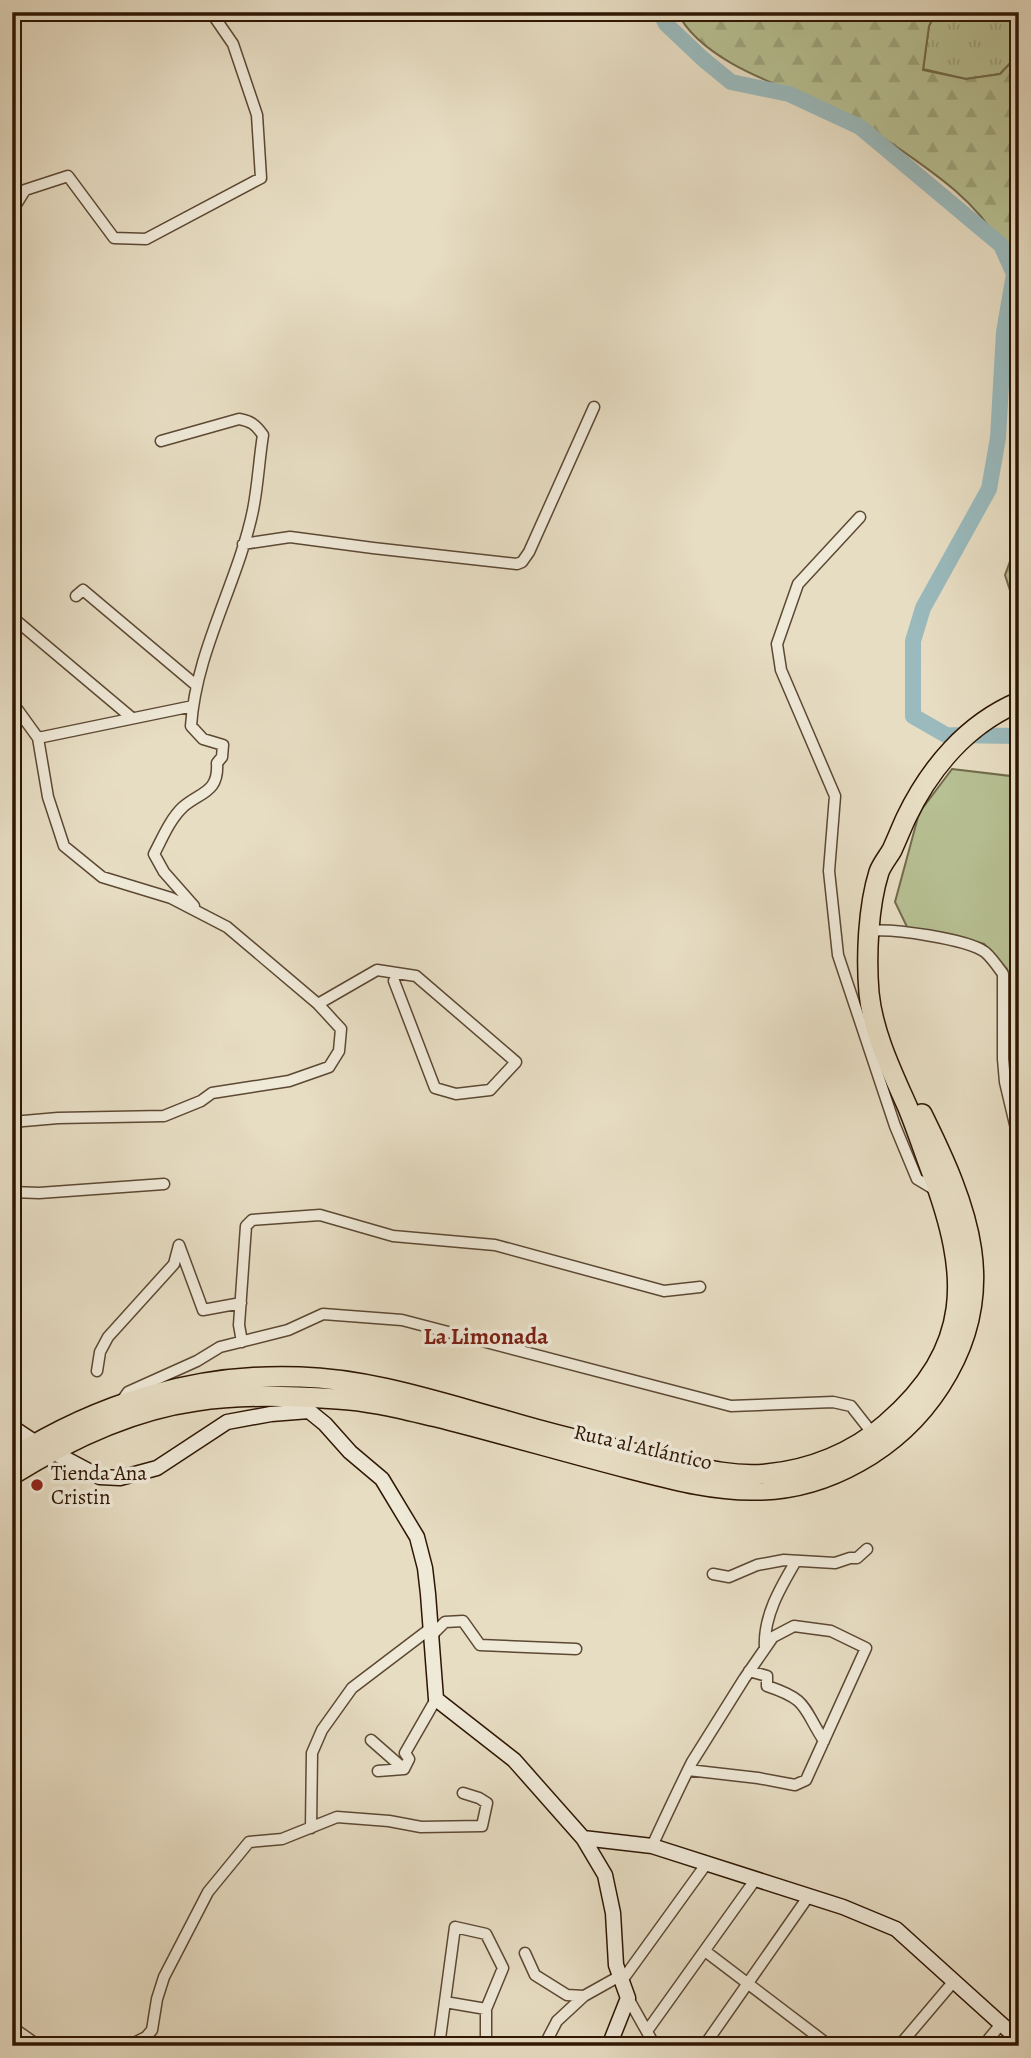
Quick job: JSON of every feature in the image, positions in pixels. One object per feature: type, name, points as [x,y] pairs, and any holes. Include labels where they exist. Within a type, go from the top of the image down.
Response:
[{"type":"highway","name":"Ruta al Atlántico","points":[[12,1475],[43,1447],[118,1405],[166,1390],[218,1379],[304,1377],[398,1392],[603,1447],[734,1475],[768,1474],[816,1465],[857,1446],[873,1434],[918,1393],[941,1357],[959,1304],[958,1262],[951,1227],[879,1036],[870,996],[880,869],[932,773],[956,745],[981,723],[1019,702]]},
{"type":"highway","name":"Ruta al Atlántico","points":[[12,1458],[183,1403],[229,1398],[298,1397],[342,1399],[397,1408],[695,1486],[753,1491],[797,1486],[822,1479],[875,1453],[931,1401],[954,1366],[968,1331],[975,1274],[972,1241],[962,1210],[936,1143],[889,1038],[878,999],[874,931]]},
{"type":"street","points":[[12,211],[25,190],[68,176],[114,239],[146,239],[261,177],[257,115],[233,44],[211,12]]},
{"type":"street","points":[[243,544],[290,537],[517,564],[522,562],[529,552],[594,407]]},
{"type":"street","points":[[161,441],[239,419],[250,421],[262,435],[253,510],[211,636],[192,706],[191,726],[203,739],[223,745],[222,757],[217,763],[218,773],[209,791],[182,807],[154,854],[164,872],[199,913]]},
{"type":"street","points":[[860,517],[798,584],[777,645],[781,670],[835,796],[829,870],[838,955],[895,1126],[917,1179],[939,1193]]},
{"type":"street","points":[[76,596],[83,590],[197,686]]},
{"type":"street","points":[[12,617],[132,718]]},
{"type":"street","points":[[12,702],[38,738],[48,797],[64,846],[102,877],[171,898],[227,927],[318,1004],[341,1029],[339,1051],[329,1067],[289,1081],[212,1093],[201,1101],[163,1116],[58,1118],[12,1122]]},
{"type":"street","points":[[38,738],[192,706]]},
{"type":"street","points":[[874,931],[966,943],[986,953],[1003,974],[1005,1082],[1019,1140]]},
{"type":"street","points":[[318,1004],[377,970],[416,976],[516,1062],[490,1090],[456,1094],[435,1088],[394,981]]},
{"type":"street","points":[[12,1192],[40,1193],[164,1184]]},
{"type":"street","points":[[242,1342],[239,1325],[246,1226],[252,1220],[320,1215],[393,1236],[495,1245],[664,1291],[700,1287]]},
{"type":"street","points":[[97,1371],[100,1352],[108,1338],[173,1264],[179,1245],[203,1310],[240,1303]]},
{"type":"street","points":[[118,1405],[128,1392],[197,1361],[220,1347],[288,1330],[323,1314],[402,1320],[732,1406],[833,1402],[850,1406],[873,1434]]},
{"type":"street","points":[[12,1427],[100,1477],[120,1478],[158,1468],[227,1422],[309,1411],[325,1424],[350,1452],[382,1479],[417,1536],[425,1568],[436,1699],[405,1752],[409,1759],[404,1769]]},
{"type":"street","points":[[713,1574],[729,1577],[757,1565],[784,1560],[835,1563],[857,1558],[867,1549]]},
{"type":"street","points":[[765,1648],[764,1634],[770,1620],[770,1608],[796,1561]]},
{"type":"street","points":[[311,1828],[312,1753],[322,1730],[352,1688],[431,1631],[445,1622],[463,1621],[480,1645],[576,1649]]},
{"type":"street","points":[[652,1846],[688,1770],[773,1637],[794,1626],[831,1631],[866,1648],[806,1780],[795,1785],[688,1770]]},
{"type":"street","points":[[750,1671],[767,1676],[767,1686],[791,1694],[804,1705],[824,1741]]},
{"type":"street","points":[[436,1699],[514,1760],[583,1838],[605,1875],[613,1913],[616,1965],[620,1979],[655,2046]]},
{"type":"street","points":[[371,1740],[404,1769]]},
{"type":"street","points":[[378,1771],[404,1769]]},
{"type":"street","points":[[113,2046],[135,2043],[146,2038],[152,2030],[164,1977],[208,1892],[249,1842],[282,1839],[337,1817],[389,1821],[421,1827],[482,1826],[487,1804],[463,1793]]},
{"type":"street","points":[[583,1838],[652,1846],[844,1907],[896,1929],[1019,2039]]},
{"type":"street","points":[[544,2046],[557,2021],[583,1996],[620,1979],[707,1863]]},
{"type":"street","points":[[647,2031],[755,1880]]},
{"type":"street","points":[[704,2046],[808,1897]]},
{"type":"street","points":[[439,2046],[455,1927],[486,1934],[503,1968],[486,2009],[486,2046]]},
{"type":"street","points":[[705,1951],[830,2046]]},
{"type":"street","points":[[525,1953],[535,1975],[541,1980],[567,1995],[583,1996]]},
{"type":"street","points":[[899,2046],[954,1981]]},
{"type":"street","points":[[609,2046],[628,1998]]},
{"type":"street","points":[[445,2001],[486,2009]]},
{"type":"street","points":[[983,2046],[1001,2024]]},
{"type":"street","points":[[12,2027],[39,2046]]},
{"type":"green space","points":[[677,12],[936,12],[929,26],[923,70],[966,79],[1000,74],[1019,54],[1019,338],[1012,318],[1005,253],[978,213],[965,200],[857,119],[731,63],[690,32]]},
{"type":"green space","points":[[936,12],[1019,12],[1019,54],[1000,74],[966,79],[923,69],[929,26]]},
{"type":"green space","points":[[1019,537],[1019,618],[1005,575]]},
{"type":"green space","points":[[952,769],[1019,777],[1019,1006],[1007,969],[984,944],[931,931],[909,931],[895,902],[918,817]]},
{"type":"waterway","points":[[660,12],[666,24],[731,82],[789,94],[860,127],[1001,245],[1014,274],[1004,332],[998,438],[989,489],[923,608],[913,641],[913,716],[946,735],[1019,736]]},
{"type":"place","name":"Tienda Ana Cristin","points":[[37,1485]]},
{"type":"district","name":"La Limonada","points":[[486,1336]]}]
